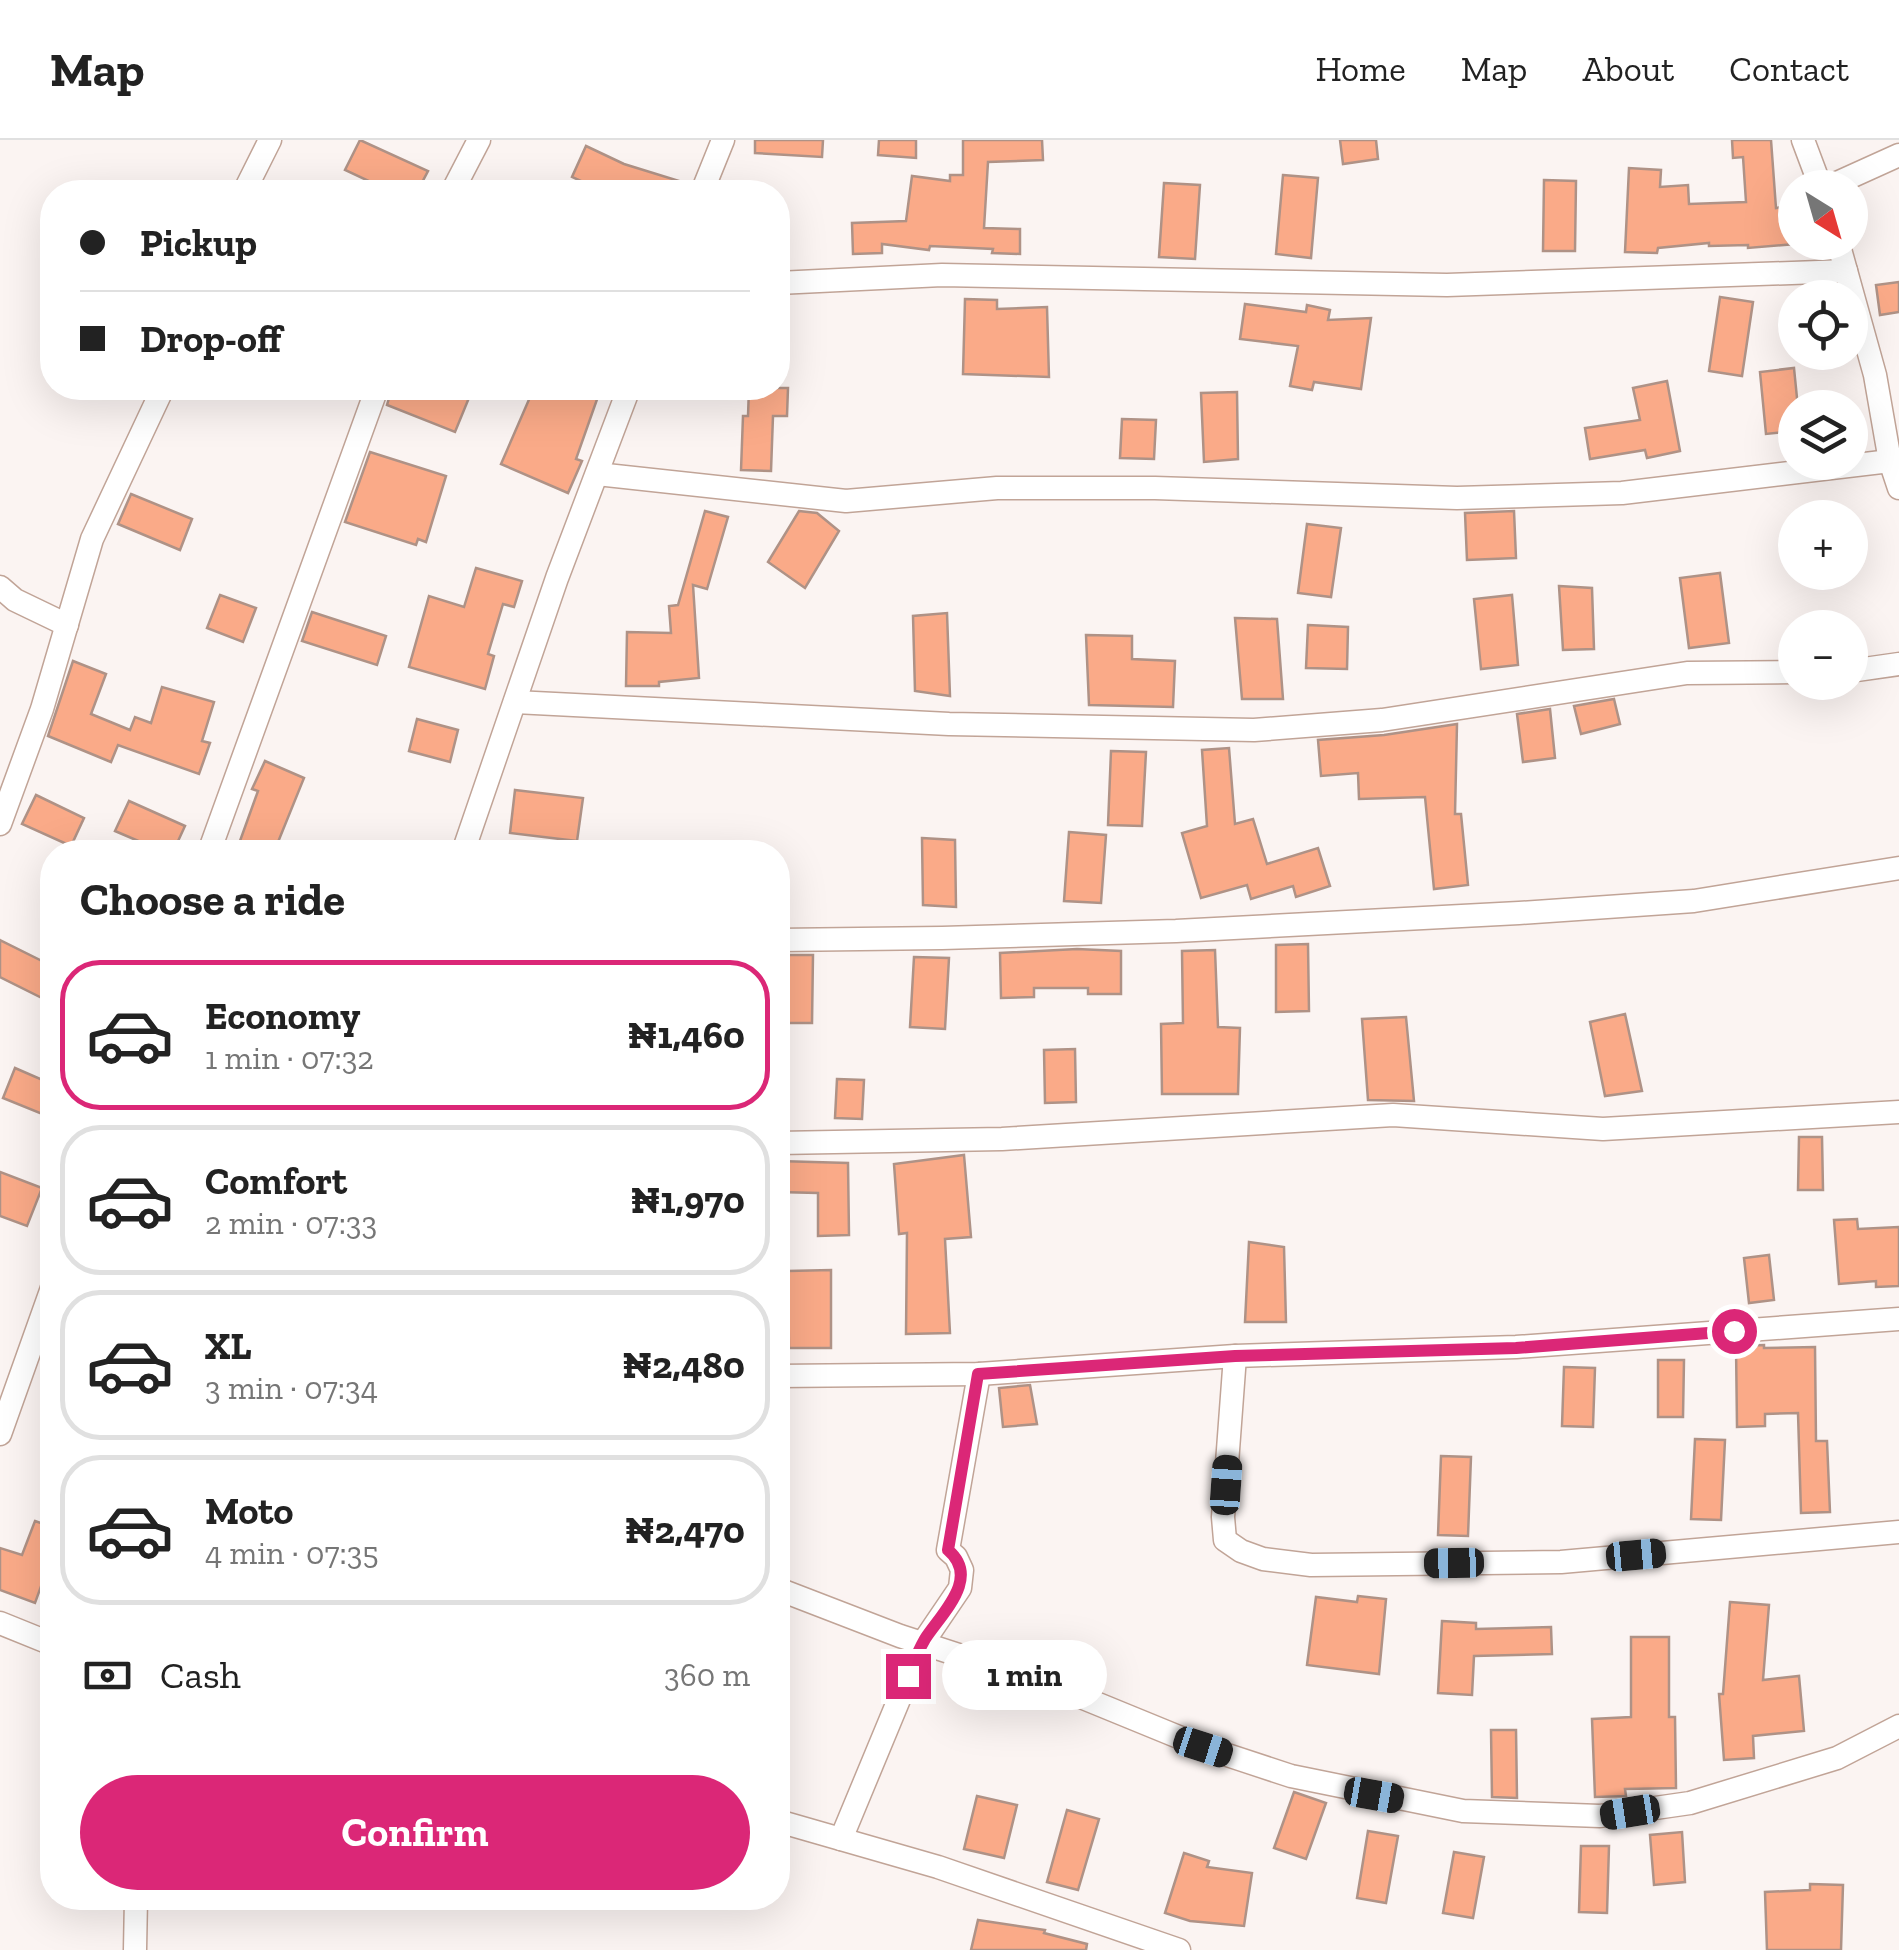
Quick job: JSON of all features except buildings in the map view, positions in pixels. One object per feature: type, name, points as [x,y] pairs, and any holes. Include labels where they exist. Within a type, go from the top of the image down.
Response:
[{"type":"street","points":[[250,180],[270,140]]},
{"type":"street","points":[[458,180],[479,140]]},
{"type":"street","points":[[707,180],[723,140]]},
{"type":"street","points":[[1802,140],[1816,170]]},
{"type":"street","points":[[1865,170],[1899,155]]},
{"type":"street","points":[[1843,260],[1875,375],[1890,461],[1899,488]]},
{"type":"street","points":[[790,281],[942,274],[1447,285],[1846,272]]},
{"type":"street","points":[[0,824],[42,710],[92,539],[158,400]]},
{"type":"street","points":[[214,840],[373,400]]},
{"type":"street","points":[[467,840],[625,400]]},
{"type":"street","points":[[597,474],[846,501],[997,488],[1155,488],[1457,498],[1622,493],[1890,461]]},
{"type":"street","points":[[0,587],[30,609],[66,625]]},
{"type":"street","points":[[1868,669],[1899,664]]},
{"type":"street","points":[[515,702],[949,724],[1254,730],[1382,720],[1687,673],[1778,672]]},
{"type":"street","points":[[790,940],[1176,931],[1694,901],[1899,868]]},
{"type":"street","points":[[790,1144],[1002,1138],[1393,1115],[1602,1129],[1899,1112]]},
{"type":"street","points":[[790,1376],[978,1374],[1235,1356],[1516,1348],[1899,1319]]},
{"type":"street","points":[[0,1434],[40,1322]]},
{"type":"street","points":[[1235,1356],[1223,1517],[1225,1540],[1263,1559],[1311,1564],[1561,1562],[1899,1532]]},
{"type":"street","points":[[841,1839],[922,1644],[960,1588],[962,1570],[948,1550],[978,1374]]},
{"type":"street","points":[[790,1594],[922,1644],[1054,1686],[1203,1747],[1291,1776],[1464,1811],[1600,1816],[1690,1803],[1837,1758],[1899,1726]]},
{"type":"street","points":[[0,1622],[40,1639]]},
{"type":"street","points":[[790,1824],[938,1867],[1178,1950]]},
{"type":"street","points":[[136,1910],[136,1950]]},
{"type":"route","points":[[908,1676],[922,1644],[960,1588],[962,1570],[948,1550],[978,1374],[1235,1356],[1516,1348],[1734,1331]]}]
